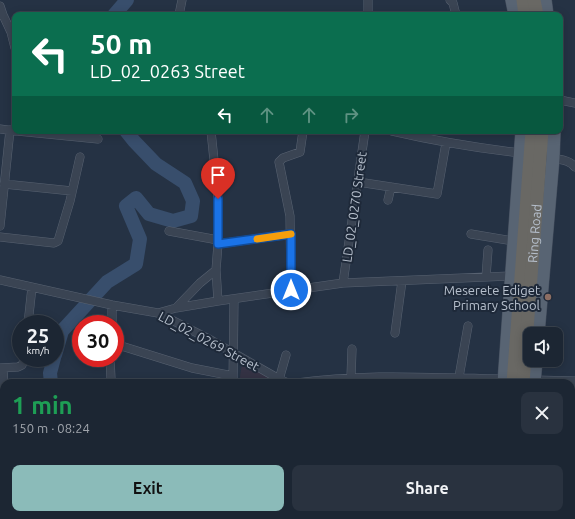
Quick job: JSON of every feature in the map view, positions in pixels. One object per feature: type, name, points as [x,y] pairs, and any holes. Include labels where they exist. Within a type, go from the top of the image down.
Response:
[{"type":"highway","points":[[523,0],[525,12]]},
{"type":"highway","points":[[534,0],[536,12]]},
{"type":"highway","name":"Ring Road","points":[[507,379],[532,134]]},
{"type":"highway","name":"Ring Road","points":[[530,379],[542,134]]},
{"type":"main road","points":[[512,0],[514,12]]},
{"type":"main road","points":[[544,0],[547,12]]},
{"type":"main road","points":[[507,379],[513,241],[522,134]]},
{"type":"main road","points":[[539,327],[554,134]]},
{"type":"main road","points":[[531,379],[534,367]]},
{"type":"street","points":[[180,12],[182,0]]},
{"type":"street","points":[[368,0],[368,12]]},
{"type":"street","points":[[450,0],[454,3],[456,12]]},
{"type":"street","points":[[1,12],[12,30]]},
{"type":"street","points":[[563,101],[575,104]]},
{"type":"street","points":[[0,129],[12,131]]},
{"type":"street","points":[[0,226],[4,184],[13,134]]},
{"type":"street","points":[[48,134],[98,139]]},
{"type":"street","points":[[211,134],[218,199],[218,242],[216,270],[218,301]]},
{"type":"street","points":[[291,290],[290,216],[279,162],[283,158],[300,152],[303,134]]},
{"type":"street","name":"LD_02_0270 Street","points":[[343,283],[365,134]]},
{"type":"street","points":[[407,134],[488,150],[521,152]]},
{"type":"street","points":[[358,182],[437,194],[446,142]]},
{"type":"street","points":[[0,238],[54,243],[58,241],[80,157]]},
{"type":"street","points":[[553,158],[570,162],[575,167]]},
{"type":"street","points":[[4,184],[72,191]]},
{"type":"street","points":[[388,200],[391,187]]},
{"type":"street","points":[[169,231],[218,242],[291,234]]},
{"type":"street","points":[[471,234],[513,241]]},
{"type":"street","points":[[486,277],[488,250]]},
{"type":"street","points":[[176,308],[200,283],[216,270]]},
{"type":"street","points":[[158,313],[176,308],[218,301],[343,283],[511,276]]},
{"type":"street","points":[[0,280],[32,287],[29,315]]},
{"type":"street","points":[[395,333],[402,281]]},
{"type":"street","name":"LD_02_0269 Street","points":[[32,287],[102,303],[158,313],[234,353],[276,379]]},
{"type":"street","points":[[124,347],[233,379],[234,299]]},
{"type":"street","points":[[112,305],[112,315]]},
{"type":"street","points":[[460,377],[468,326]]},
{"type":"street","points":[[351,377],[352,349]]},
{"type":"street","points":[[280,379],[286,355]]},
{"type":"street","points":[[2,379],[1,368],[19,367]]},
{"type":"street","points":[[110,367],[111,379]]},
{"type":"street","points":[[336,379],[351,377],[460,377],[479,379]]},
{"type":"shaded area","points":[[242,364],[272,379],[240,379]]},
{"type":"waterway","points":[[117,12],[127,0]]},
{"type":"waterway","points":[[64,329],[107,282],[136,264],[140,239],[126,206],[136,198],[149,214],[173,221],[191,216],[193,201],[185,183],[156,164],[128,134]]},
{"type":"waterway","points":[[51,379],[52,367]]},
{"type":"slow traffic","points":[[257,239],[291,234]]},
{"type":"place","name":"Meserete Ediget Primary School","points":[[548,297]]},
{"type":"route","points":[[218,199],[218,244],[291,234],[291,290]]}]
